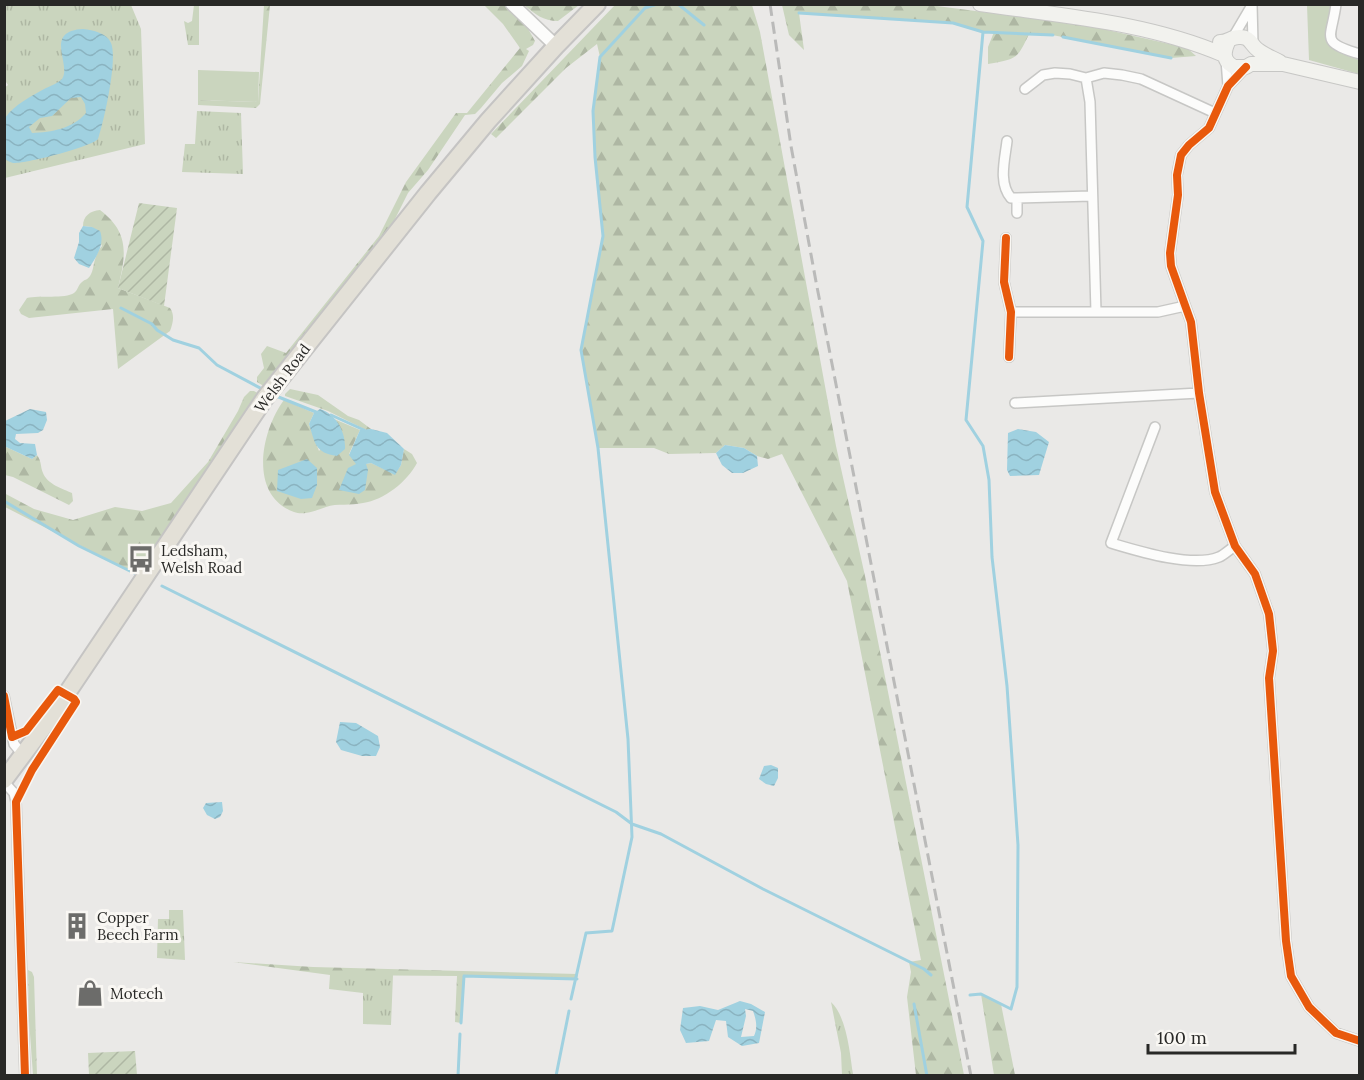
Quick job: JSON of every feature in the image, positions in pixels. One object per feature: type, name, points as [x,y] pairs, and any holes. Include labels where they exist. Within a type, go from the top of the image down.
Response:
[{"type":"highway","name":"Welsh Road","points":[[4,781],[24,756],[265,398],[488,121],[597,4]]},
{"type":"main road","points":[[980,4],[1108,22],[1227,49],[1243,37],[1283,64]]},
{"type":"main road","points":[[1249,66],[1256,54],[1254,46]]},
{"type":"main road","points":[[1227,49],[1234,68],[1283,64],[1359,82]]},
{"type":"street","points":[[512,4],[556,46]]},
{"type":"street","points":[[1336,4],[1330,35],[1338,48],[1359,54]]},
{"type":"street","points":[[1252,5],[1254,46]]},
{"type":"street","points":[[1228,86],[1227,49],[1252,5]]},
{"type":"street","points":[[1249,66],[1228,86],[1209,128],[1185,148],[1181,155],[1177,175],[1178,195],[1171,246],[1171,266],[1191,322],[1199,393],[1215,492],[1234,546],[1255,574],[1269,614],[1273,651],[1269,678],[1274,762],[1286,941],[1291,976],[1309,1007],[1336,1033],[1359,1041]]},
{"type":"street","points":[[1025,89],[1043,75],[1071,74],[1086,78],[1104,73],[1141,79],[1215,113]]},
{"type":"street","points":[[1086,78],[1090,102],[1096,312]]},
{"type":"street","points":[[1007,141],[1003,177],[1011,198],[1092,196]]},
{"type":"street","points":[[1017,198],[1017,213]]},
{"type":"street","points":[[1005,238],[1004,282],[1011,312],[1010,357]]},
{"type":"street","points":[[1011,312],[1158,312],[1185,306]]},
{"type":"street","points":[[1016,403],[1199,393]]},
{"type":"street","points":[[1155,428],[1111,543],[1148,555],[1201,560],[1220,557],[1234,546]]},
{"type":"street","points":[[4,696],[14,744],[24,756]]},
{"type":"street","points":[[4,781],[14,793],[16,802],[25,1076]]},
{"type":"green space","points":[[5,5],[131,5],[141,29],[145,144],[5,178],[4,88],[8,85],[4,79]]},
{"type":"green space","points":[[194,5],[199,5],[199,45],[188,45],[184,21],[188,23],[192,21]]},
{"type":"green space","points":[[264,5],[270,5],[260,104],[256,108],[198,105],[198,100],[258,102]]},
{"type":"green space","points":[[484,5],[504,5],[527,27],[535,41],[526,49],[529,51],[522,66],[502,83],[475,114],[465,115],[428,170],[408,193],[392,225],[267,388],[257,382],[257,377],[264,368],[261,354],[267,346],[286,353],[379,236],[406,182],[456,113],[467,113],[520,48],[503,24]]},
{"type":"green space","points":[[524,5],[579,5],[558,21],[553,21],[536,14]]},
{"type":"green space","points":[[615,5],[752,5],[760,32],[836,446],[865,576],[964,1075],[916,1075],[907,997],[911,972],[909,962],[921,960],[847,581],[782,454],[768,459],[757,456],[744,448],[725,445],[716,453],[669,454],[654,448],[598,448],[581,350],[603,236],[593,111],[600,57],[597,44],[566,68],[496,138],[491,134]]},
{"type":"green space","points":[[782,5],[929,5],[1090,26],[1187,48],[1196,56],[1171,58],[1047,34],[1029,34],[1014,57],[988,64],[988,47],[994,32],[983,32],[953,23],[799,13],[804,50],[789,35]]},
{"type":"green space","points":[[1307,5],[1332,5],[1326,29],[1328,42],[1341,53],[1359,60],[1359,74],[1309,60]]},
{"type":"green space","points":[[198,70],[259,72],[258,102],[198,100]]},
{"type":"green space","points":[[81,96],[86,113],[75,123],[47,132],[32,133],[28,127],[40,118],[52,116],[71,98]]},
{"type":"green space","points":[[197,111],[241,113],[243,174],[182,172],[185,144],[195,144]]},
{"type":"green space","points":[[139,203],[177,208],[164,306],[118,288]]},
{"type":"green space","points":[[100,210],[117,227],[121,236],[124,255],[118,288],[170,308],[173,316],[170,331],[118,369],[113,309],[29,318],[21,314],[19,310],[27,298],[70,295],[90,276],[102,246],[92,227],[83,226],[83,222],[88,215]]},
{"type":"green space","points":[[290,389],[318,395],[371,429],[366,430],[328,411],[285,396]]},
{"type":"green space","points":[[250,391],[261,395],[136,574],[5,507],[4,493],[34,509],[73,520],[115,507],[142,511],[171,503],[208,462],[244,397]]},
{"type":"green space","points":[[284,400],[314,413],[309,424],[319,451],[340,428],[334,419],[360,430],[349,454],[366,464],[371,463],[395,474],[401,465],[404,449],[412,454],[417,463],[401,483],[379,498],[358,504],[330,506],[306,513],[294,512],[279,504],[270,492],[263,461],[269,428]]},
{"type":"green space","points":[[4,446],[32,459],[37,455],[45,477],[56,486],[72,493],[73,501],[69,505],[5,475]]},
{"type":"green space","points":[[169,910],[183,910],[185,960],[157,958],[158,919],[169,919]]},
{"type":"green space","points":[[233,962],[313,967],[578,974],[577,979],[464,976],[461,1023],[455,1022],[457,976],[330,975]]},
{"type":"green space","points":[[28,970],[34,977],[37,1075],[33,1075]]},
{"type":"green space","points":[[330,975],[393,975],[391,1025],[363,1024],[363,993],[329,989]]},
{"type":"green space","points":[[981,994],[1001,1004],[1015,1075],[994,1075]]},
{"type":"green space","points":[[831,1002],[844,1026],[853,1075],[842,1075],[841,1053]]},
{"type":"green space","points":[[135,1051],[137,1075],[89,1075],[88,1053]]},
{"type":"water","points":[[83,29],[103,34],[111,43],[113,51],[112,76],[98,139],[57,154],[20,163],[10,162],[5,159],[5,118],[23,101],[62,79],[64,66],[61,42],[64,36],[71,31]],"holes":[[[81,97],[86,113],[68,126],[32,133],[29,127],[40,118],[52,116],[71,98]]]},
{"type":"water","points":[[83,226],[100,231],[102,241],[89,268],[79,264],[74,258],[79,233]]},
{"type":"water","points":[[30,409],[46,412],[47,420],[43,430],[38,433],[16,434],[15,439],[20,443],[35,444],[37,455],[32,459],[4,446],[5,421]]},
{"type":"water","points":[[320,409],[331,415],[342,430],[345,449],[337,456],[320,450],[313,437],[309,424],[314,413]]},
{"type":"water","points":[[371,429],[387,433],[404,449],[401,465],[395,475],[371,463],[366,464],[368,470],[365,490],[359,494],[339,490],[348,468],[356,464],[349,455],[360,430]]},
{"type":"water","points":[[1018,429],[1036,432],[1049,442],[1039,475],[1010,476],[1007,470],[1008,433]]},
{"type":"water","points":[[725,445],[744,448],[757,456],[758,466],[743,473],[732,473],[722,465],[716,453]]},
{"type":"water","points":[[307,459],[317,468],[317,485],[312,498],[301,499],[277,491],[278,470]]},
{"type":"water","points":[[340,722],[356,723],[378,736],[380,747],[376,756],[362,756],[341,750],[336,742]]},
{"type":"water","points":[[771,765],[778,768],[778,778],[774,786],[759,779],[764,766]]},
{"type":"water","points":[[222,802],[223,811],[220,817],[215,819],[207,815],[203,808],[206,803]]},
{"type":"water","points":[[740,1001],[765,1012],[759,1043],[742,1046],[728,1037],[726,1021],[716,1020],[709,1041],[686,1043],[680,1030],[683,1008],[700,1006],[718,1010]],"holes":[[[745,1009],[753,1011],[756,1024],[754,1036],[741,1037],[746,1016]]]},
{"type":"waterway","points":[[571,999],[586,933],[612,931],[632,837],[628,739],[598,448],[581,350],[603,236],[593,111],[600,57],[645,8],[657,4]]},
{"type":"waterway","points":[[678,4],[704,25]]},
{"type":"waterway","points":[[799,13],[953,23],[983,32]]},
{"type":"waterway","points":[[970,995],[981,994],[1011,1009],[1017,987],[1018,845],[1007,686],[992,557],[989,480],[983,446],[966,420],[983,241],[967,207],[983,32],[1053,35]]},
{"type":"waterway","points":[[1063,37],[1171,58]]},
{"type":"waterway","points":[[121,308],[152,324],[173,340],[199,348],[217,365],[264,390]]},
{"type":"waterway","points":[[276,396],[316,412]]},
{"type":"waterway","points":[[331,415],[364,430]]},
{"type":"waterway","points":[[4,501],[79,546],[136,574]]},
{"type":"waterway","points":[[162,586],[616,812],[632,824],[661,834],[763,889],[924,969],[931,975]]},
{"type":"waterway","points":[[461,1023],[464,976],[577,979]]},
{"type":"waterway","points":[[914,1004],[927,1076]]},
{"type":"waterway","points":[[556,1076],[569,1011]]},
{"type":"waterway","points":[[458,1076],[460,1034]]},
{"type":"railway","points":[[770,4],[791,146],[817,287],[971,1076]]},
{"type":"cycle path","points":[[1246,67],[1228,86],[1209,128],[1181,155],[1177,175],[1178,195],[1170,253],[1171,266],[1191,322],[1199,393],[1215,492],[1235,546],[1255,574],[1269,614],[1273,651],[1269,678],[1286,941],[1291,976],[1309,1007],[1336,1033],[1360,1041]]},
{"type":"cycle path","points":[[1006,238],[1004,282],[1011,312],[1009,357]]},
{"type":"cycle path","points":[[4,696],[12,737],[26,731],[58,690],[76,702],[32,770],[16,802],[25,1076]]},
{"type":"place","name":"Ledsham, Welsh Road","points":[[141,559]]},
{"type":"place","name":"Copper Beech Farm","points":[[77,926]]},
{"type":"place","name":"Motech","points":[[90,993]]}]
